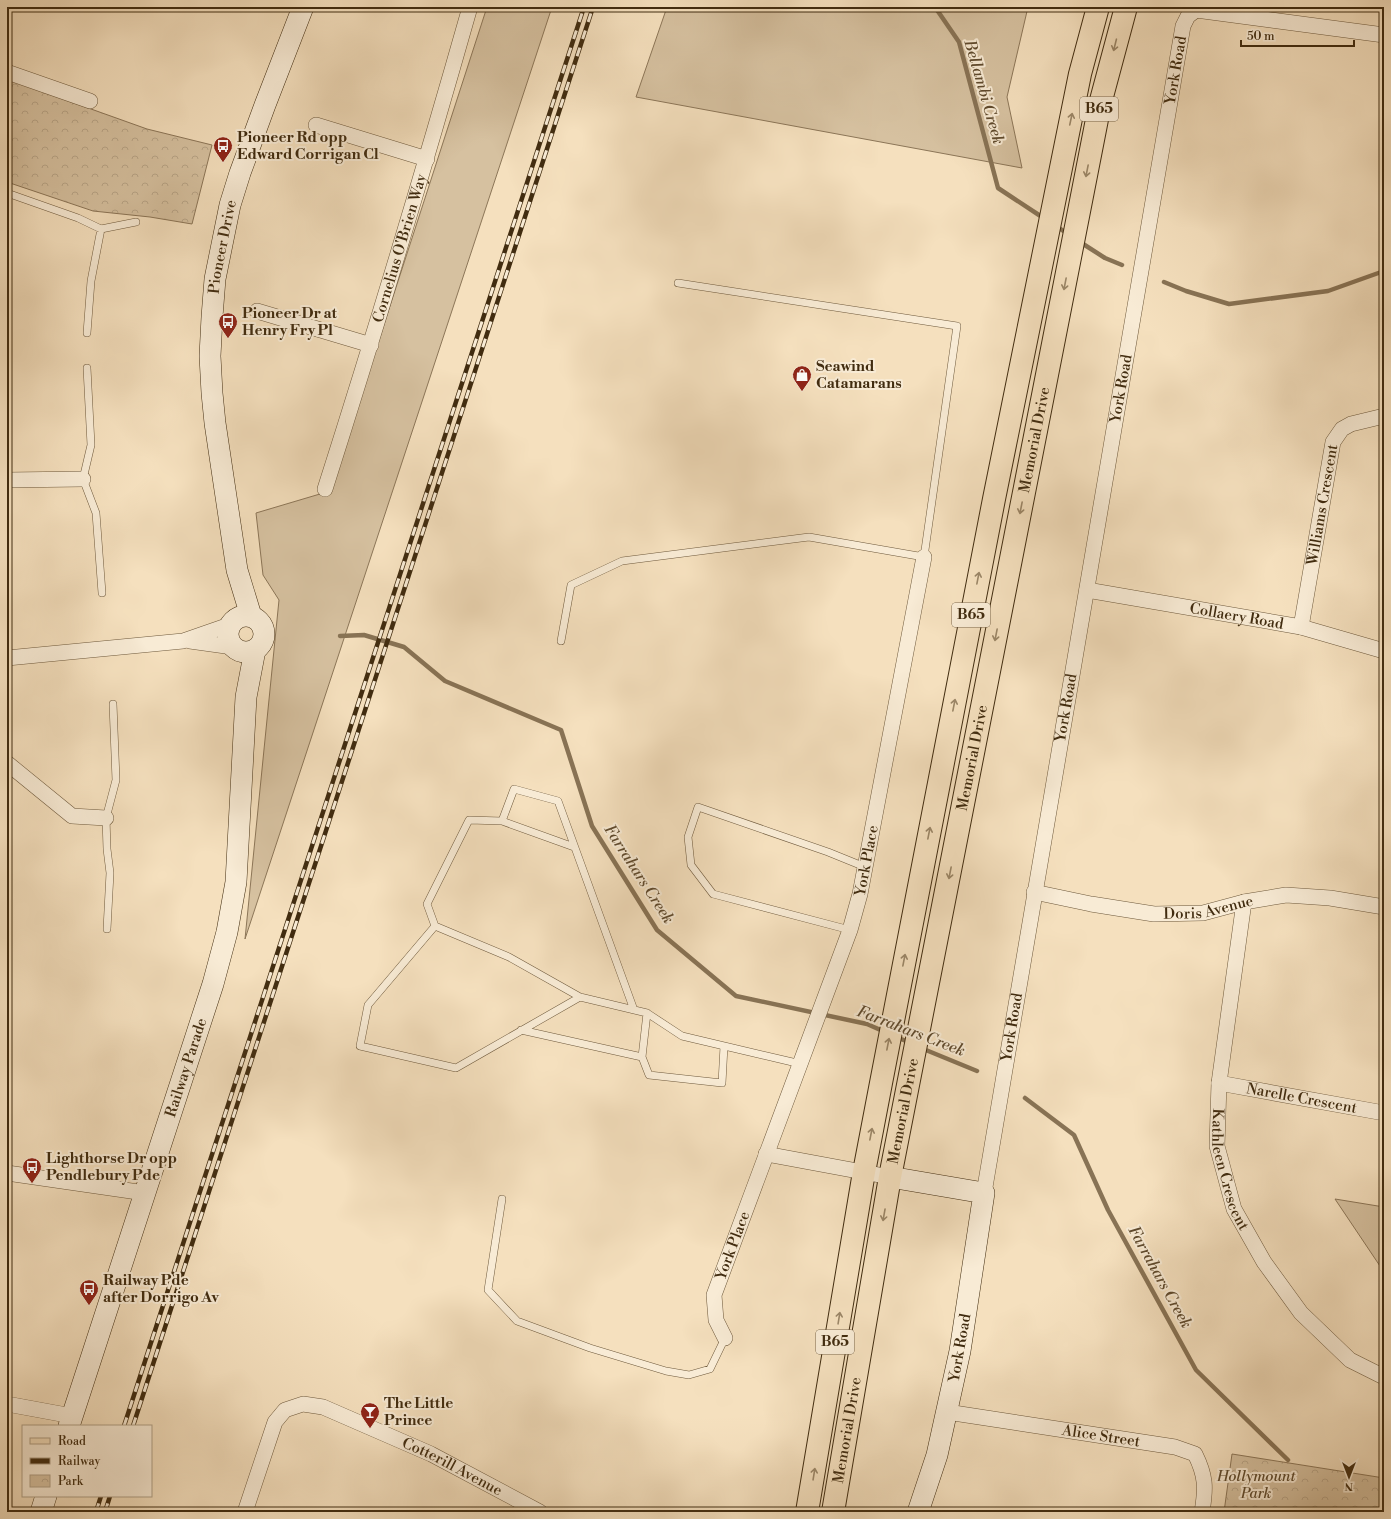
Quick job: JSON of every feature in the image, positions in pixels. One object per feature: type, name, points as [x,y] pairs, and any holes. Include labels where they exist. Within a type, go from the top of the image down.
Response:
[{"type":"main road","name":"Pioneer Drive","points":[[238,620],[237,570],[219,455],[212,393],[210,356],[215,279],[230,205],[240,173],[303,7]]},
{"type":"main road","name":"Memorial Drive","points":[[807,1512],[864,1172],[897,999],[994,499],[1080,74],[1098,7]]},
{"type":"main road","name":"Memorial Drive","points":[[833,1512],[890,1176],[1100,104],[1126,7]]},
{"type":"main road","points":[[238,620],[259,621],[264,632],[264,639],[261,645],[241,649],[229,642],[227,636],[238,620]]},
{"type":"main road","name":"Railway Parade","points":[[70,1421],[220,960],[232,908],[238,854],[246,697],[241,649]]},
{"type":"main road","points":[[890,1176],[984,1192]]},
{"type":"main road","name":"York Road","points":[[918,1512],[936,1455],[960,1351],[984,1192]]},
{"type":"main road","points":[[41,1512],[46,1497]]},
{"type":"street","name":"Cornelius O'Brien Way","points":[[325,489],[371,345],[427,159],[470,7]]},
{"type":"street","points":[[1196,9],[1384,35]]},
{"type":"street","name":"York Road","points":[[984,1192],[1183,26],[1188,16],[1196,9]]},
{"type":"street","points":[[7,72],[90,101]]},
{"type":"street","points":[[316,125],[427,159]]},
{"type":"street","points":[[256,311],[371,345]]},
{"type":"street","name":"Williams Crescent","points":[[1301,627],[1333,442],[1342,429],[1351,424],[1384,416]]},
{"type":"street","points":[[7,480],[83,479]]},
{"type":"street","name":"York Place","points":[[726,1338],[716,1320],[714,1296],[850,930],[860,894],[924,557]]},
{"type":"street","name":"Collaery Road","points":[[1087,590],[1301,627],[1384,651]]},
{"type":"street","points":[[182,641],[238,620]]},
{"type":"street","points":[[7,658],[182,641],[241,649]]},
{"type":"street","points":[[7,763],[72,816],[106,818]]},
{"type":"street","name":"Doris Avenue","points":[[1034,892],[1091,904],[1154,914],[1203,912],[1244,902],[1286,895],[1330,898],[1384,907]]},
{"type":"street","name":"Kathleen Crescent","points":[[1244,902],[1219,1083],[1217,1146],[1234,1209],[1264,1262],[1301,1313],[1350,1360],[1384,1377]]},
{"type":"street","name":"Narelle Crescent","points":[[1219,1083],[1384,1113]]},
{"type":"street","points":[[766,1154],[890,1176]]},
{"type":"street","points":[[7,1173],[145,1192]]},
{"type":"street","points":[[7,1404],[70,1421]]},
{"type":"street","name":"Cotterill Avenue","points":[[245,1512],[275,1422],[285,1410],[303,1404],[323,1408],[431,1454],[540,1512]]},
{"type":"street","name":"Alice Street","points":[[947,1412],[1175,1447],[1195,1454],[1202,1468],[1205,1492],[1202,1512]]},
{"type":"lane","points":[[7,193],[78,218],[101,229],[136,222]]},
{"type":"lane","points":[[87,333],[91,281],[101,229]]},
{"type":"lane","points":[[562,641],[571,585],[622,561],[809,537],[924,557],[957,326],[678,283]]},
{"type":"lane","points":[[87,368],[91,445],[83,479],[96,513],[102,593]]},
{"type":"lane","points":[[107,929],[110,873],[106,818],[116,780],[113,704]]},
{"type":"lane","points":[[502,821],[514,789],[558,801],[634,1010]]},
{"type":"lane","points":[[850,930],[713,894],[692,865],[688,837],[698,807],[828,852],[865,867]]},
{"type":"lane","points":[[574,846],[502,821],[469,820],[427,904],[435,926],[509,956],[580,996],[647,1013],[682,1036],[801,1064]]},
{"type":"lane","points":[[435,926],[368,1005],[360,1046],[456,1068],[580,996]]},
{"type":"lane","points":[[647,1013],[642,1057],[649,1074],[722,1083],[724,1046]]},
{"type":"lane","points":[[521,1030],[642,1057]]},
{"type":"lane","points":[[502,1199],[488,1290],[517,1322],[590,1348],[666,1372],[689,1375],[710,1369],[726,1338]]},
{"type":"green space","points":[[487,7],[552,7],[245,939],[279,600],[263,575],[256,513],[330,491]]},
{"type":"green space","points":[[667,7],[1028,7],[1007,97],[1022,168],[636,97]]},
{"type":"green space","points":[[7,79],[147,129],[212,145],[192,224],[150,217],[93,211],[7,182]]},
{"type":"green space","points":[[1335,1199],[1384,1207],[1384,1272]]},
{"type":"green space","name":"Hollymount Park","points":[[1232,1454],[1384,1478],[1384,1512],[1224,1512]]},
{"type":"waterway","name":"Bellambi Creek","points":[[935,7],[959,42],[998,188],[1045,219]]},
{"type":"waterway","points":[[1055,225],[1069,235]]},
{"type":"waterway","points":[[1080,242],[1105,258],[1122,265]]},
{"type":"waterway","points":[[1164,282],[1186,291],[1229,304],[1328,291],[1384,271]]},
{"type":"waterway","name":"Farrahars Creek","points":[[340,636],[364,635],[404,647],[445,681],[561,730],[592,826],[657,930],[736,996],[867,1024],[885,1032]]},
{"type":"waterway","name":"Farrahars Creek","points":[[896,1037],[911,1043]]},
{"type":"waterway","name":"Farrahars Creek","points":[[921,1048],[977,1071]]},
{"type":"waterway","name":"Farrahars Creek","points":[[1025,1098],[1074,1135],[1108,1210],[1196,1370],[1288,1460]]},
{"type":"railway","points":[[124,1425],[584,7]]},
{"type":"railway","points":[[133,1425],[593,7]]},
{"type":"railway","points":[[96,1512],[101,1497]]},
{"type":"railway","points":[[105,1512],[110,1497]]},
{"type":"place","name":"Pioneer Rd opp Edward Corrigan Cl","points":[[223,163]]},
{"type":"place","name":"Pioneer Dr at Henry Fry Pl","points":[[228,339]]},
{"type":"place","name":"Seawind Catamarans","points":[[802,392]]},
{"type":"place","name":"Lighthorse Dr opp Pendlebury Pde","points":[[32,1184]]},
{"type":"place","name":"Railway Pde after Dorrigo Av","points":[[89,1306]]},
{"type":"place","name":"The Little Prince","points":[[370,1429]]}]
